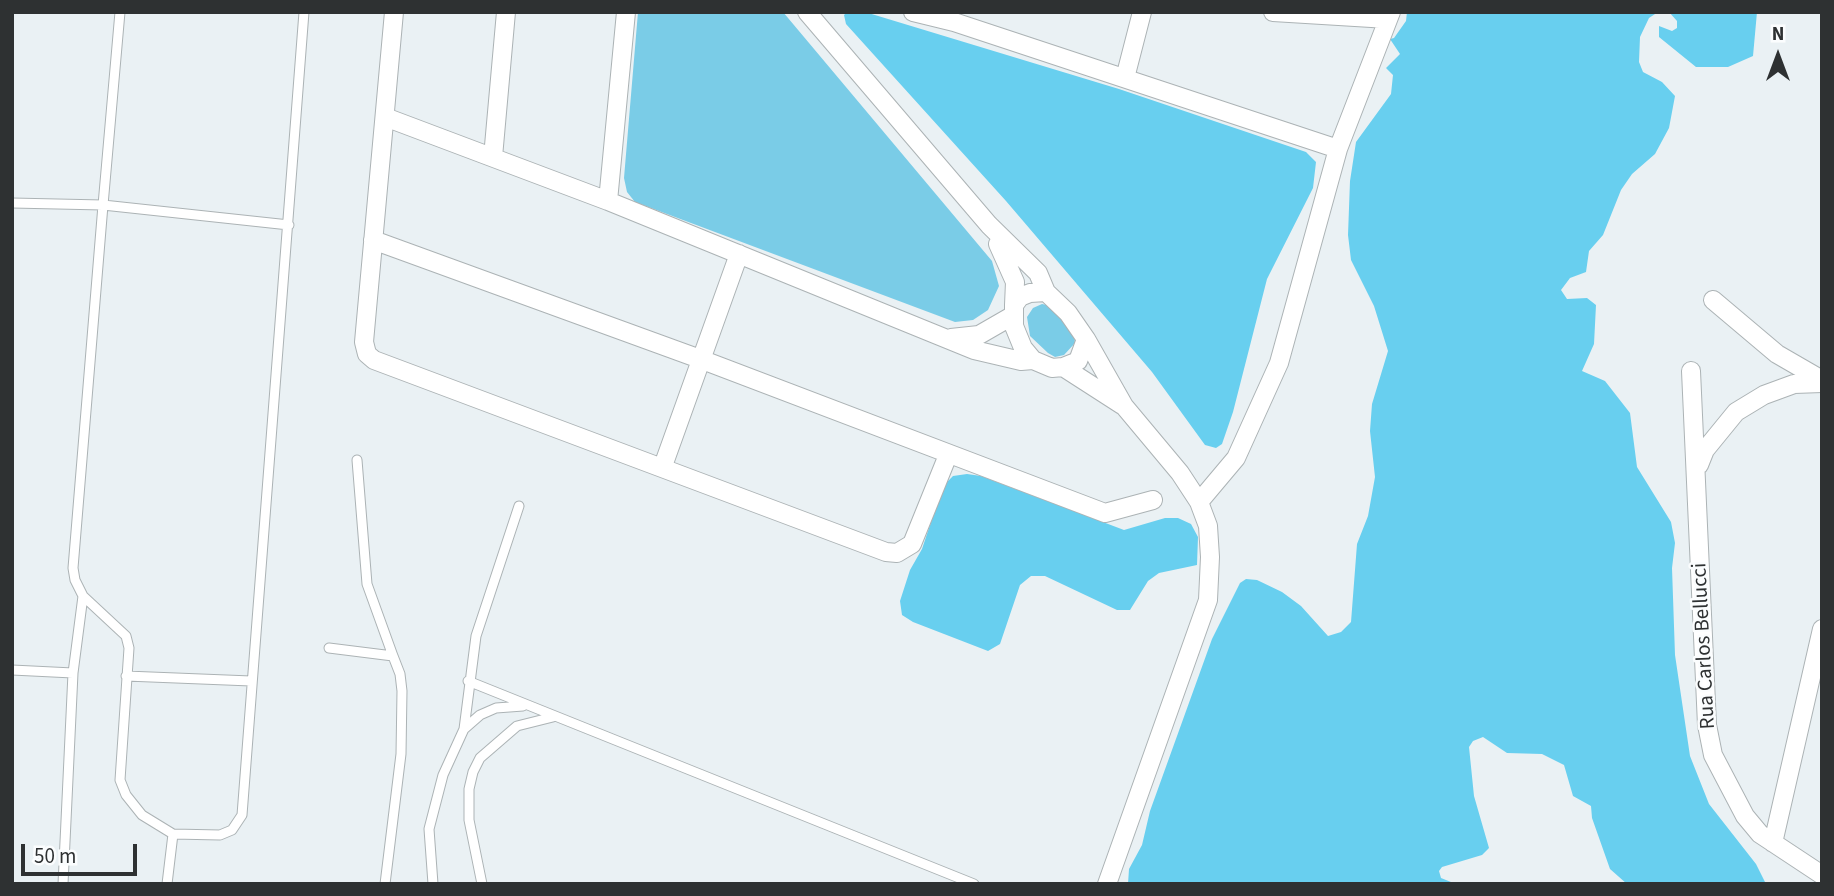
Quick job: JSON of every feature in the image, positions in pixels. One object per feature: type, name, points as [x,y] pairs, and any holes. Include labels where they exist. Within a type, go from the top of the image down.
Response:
[{"type":"street","points":[[394,12],[364,342],[368,354],[374,360],[663,466],[886,552],[897,553],[912,544],[948,455]]},
{"type":"street","points":[[493,157],[506,12]]},
{"type":"street","points":[[608,201],[626,12]]},
{"type":"street","points":[[807,12],[989,225],[1038,273],[1046,292],[1068,313],[1086,339],[1124,406],[1180,473],[1199,502],[1208,526],[1208,600],[1107,884]]},
{"type":"street","points":[[913,12],[954,17],[1338,149]]},
{"type":"street","points":[[1125,78],[1142,12]]},
{"type":"street","points":[[1199,502],[1236,458],[1279,363],[1338,149],[1390,16],[1273,12]]},
{"type":"street","points":[[385,117],[608,201],[974,350],[1021,362],[1032,360],[1052,368],[1063,367],[1078,361],[1084,352],[1086,339]]},
{"type":"street","points":[[989,225],[1011,268],[1015,282],[1013,310],[1017,336],[1032,360]]},
{"type":"street","points":[[373,240],[700,359],[1105,513],[1153,500]]},
{"type":"street","points":[[663,466],[739,254]]},
{"type":"street","points":[[947,338],[979,335],[1013,310],[1020,297],[1046,292]]},
{"type":"street","points":[[1713,300],[1777,354],[1822,382]]},
{"type":"street","points":[[1063,367],[1124,406]]},
{"type":"street","name":"Rua Carlos Bellucci","points":[[1691,371],[1698,471],[1707,725],[1713,755],[1745,816],[1773,843],[1822,874]]},
{"type":"street","points":[[1698,471],[1705,450],[1736,412],[1764,395],[1794,384],[1822,382]]},
{"type":"street","points":[[1773,843],[1822,629]]},
{"type":"lane","points":[[63,884],[74,673],[83,596],[73,568],[120,12]]},
{"type":"lane","points":[[83,596],[127,636],[120,780],[126,795],[142,815],[173,834],[220,835],[232,830],[242,815],[304,12]]},
{"type":"lane","points":[[12,203],[103,205],[289,225]]},
{"type":"lane","points":[[357,460],[368,584],[402,691],[401,754],[385,884]]},
{"type":"lane","points":[[433,884],[429,829],[443,775],[464,729],[468,681],[476,636],[519,506]]},
{"type":"lane","points":[[330,648],[393,656]]},
{"type":"lane","points":[[12,670],[74,673]]},
{"type":"lane","points":[[126,676],[251,681]]},
{"type":"lane","points":[[468,681],[974,884]]},
{"type":"lane","points":[[464,729],[480,715],[496,708],[528,706]]},
{"type":"lane","points":[[482,884],[469,820],[469,789],[473,772],[480,758],[517,726],[553,717]]},
{"type":"lane","points":[[167,884],[173,834]]},
{"type":"shaded area","points":[[638,12],[783,12],[992,261],[999,286],[988,310],[973,320],[955,322],[635,202],[627,192],[624,178]]},
{"type":"shaded area","points":[[847,12],[865,12],[1119,89],[1306,152],[1316,162],[1313,188],[1267,279],[1233,412],[1222,444],[1216,448],[1205,445],[1152,372],[1006,201],[846,24],[844,15]]},
{"type":"shaded area","points":[[1407,12],[1658,12],[1649,18],[1640,37],[1639,62],[1643,72],[1662,82],[1675,96],[1669,128],[1655,154],[1632,174],[1621,190],[1603,235],[1589,251],[1586,272],[1570,278],[1561,290],[1567,299],[1587,298],[1596,305],[1594,344],[1582,371],[1605,381],[1630,413],[1637,467],[1671,522],[1675,543],[1672,568],[1675,655],[1690,756],[1709,804],[1756,864],[1766,884],[1627,884],[1610,869],[1592,818],[1591,806],[1573,796],[1564,765],[1542,754],[1507,753],[1483,737],[1473,741],[1469,747],[1474,796],[1489,848],[1482,855],[1442,867],[1439,871],[1441,878],[1456,884],[1128,884],[1129,869],[1142,845],[1150,811],[1212,639],[1240,583],[1246,579],[1257,580],[1282,592],[1301,606],[1328,636],[1341,632],[1351,622],[1357,544],[1368,516],[1375,477],[1370,431],[1372,404],[1388,351],[1374,306],[1351,260],[1348,235],[1350,181],[1356,142],[1391,94],[1393,75],[1386,68],[1400,54],[1390,39],[1394,38],[1406,21]]},
{"type":"shaded area","points":[[1669,12],[1757,12],[1753,56],[1728,67],[1696,67],[1659,37],[1659,26],[1672,31],[1677,28],[1677,21]]},
{"type":"shaded area","points":[[1042,304],[1051,306],[1074,331],[1075,343],[1064,355],[1055,357],[1030,336],[1027,317],[1033,308]]},
{"type":"shaded area","points":[[953,476],[981,476],[1124,530],[1165,518],[1178,518],[1191,524],[1198,537],[1197,565],[1159,573],[1148,581],[1130,610],[1117,610],[1045,576],[1031,576],[1020,585],[1000,644],[988,651],[913,622],[902,615],[900,601],[910,570],[922,549],[943,486]]}]
